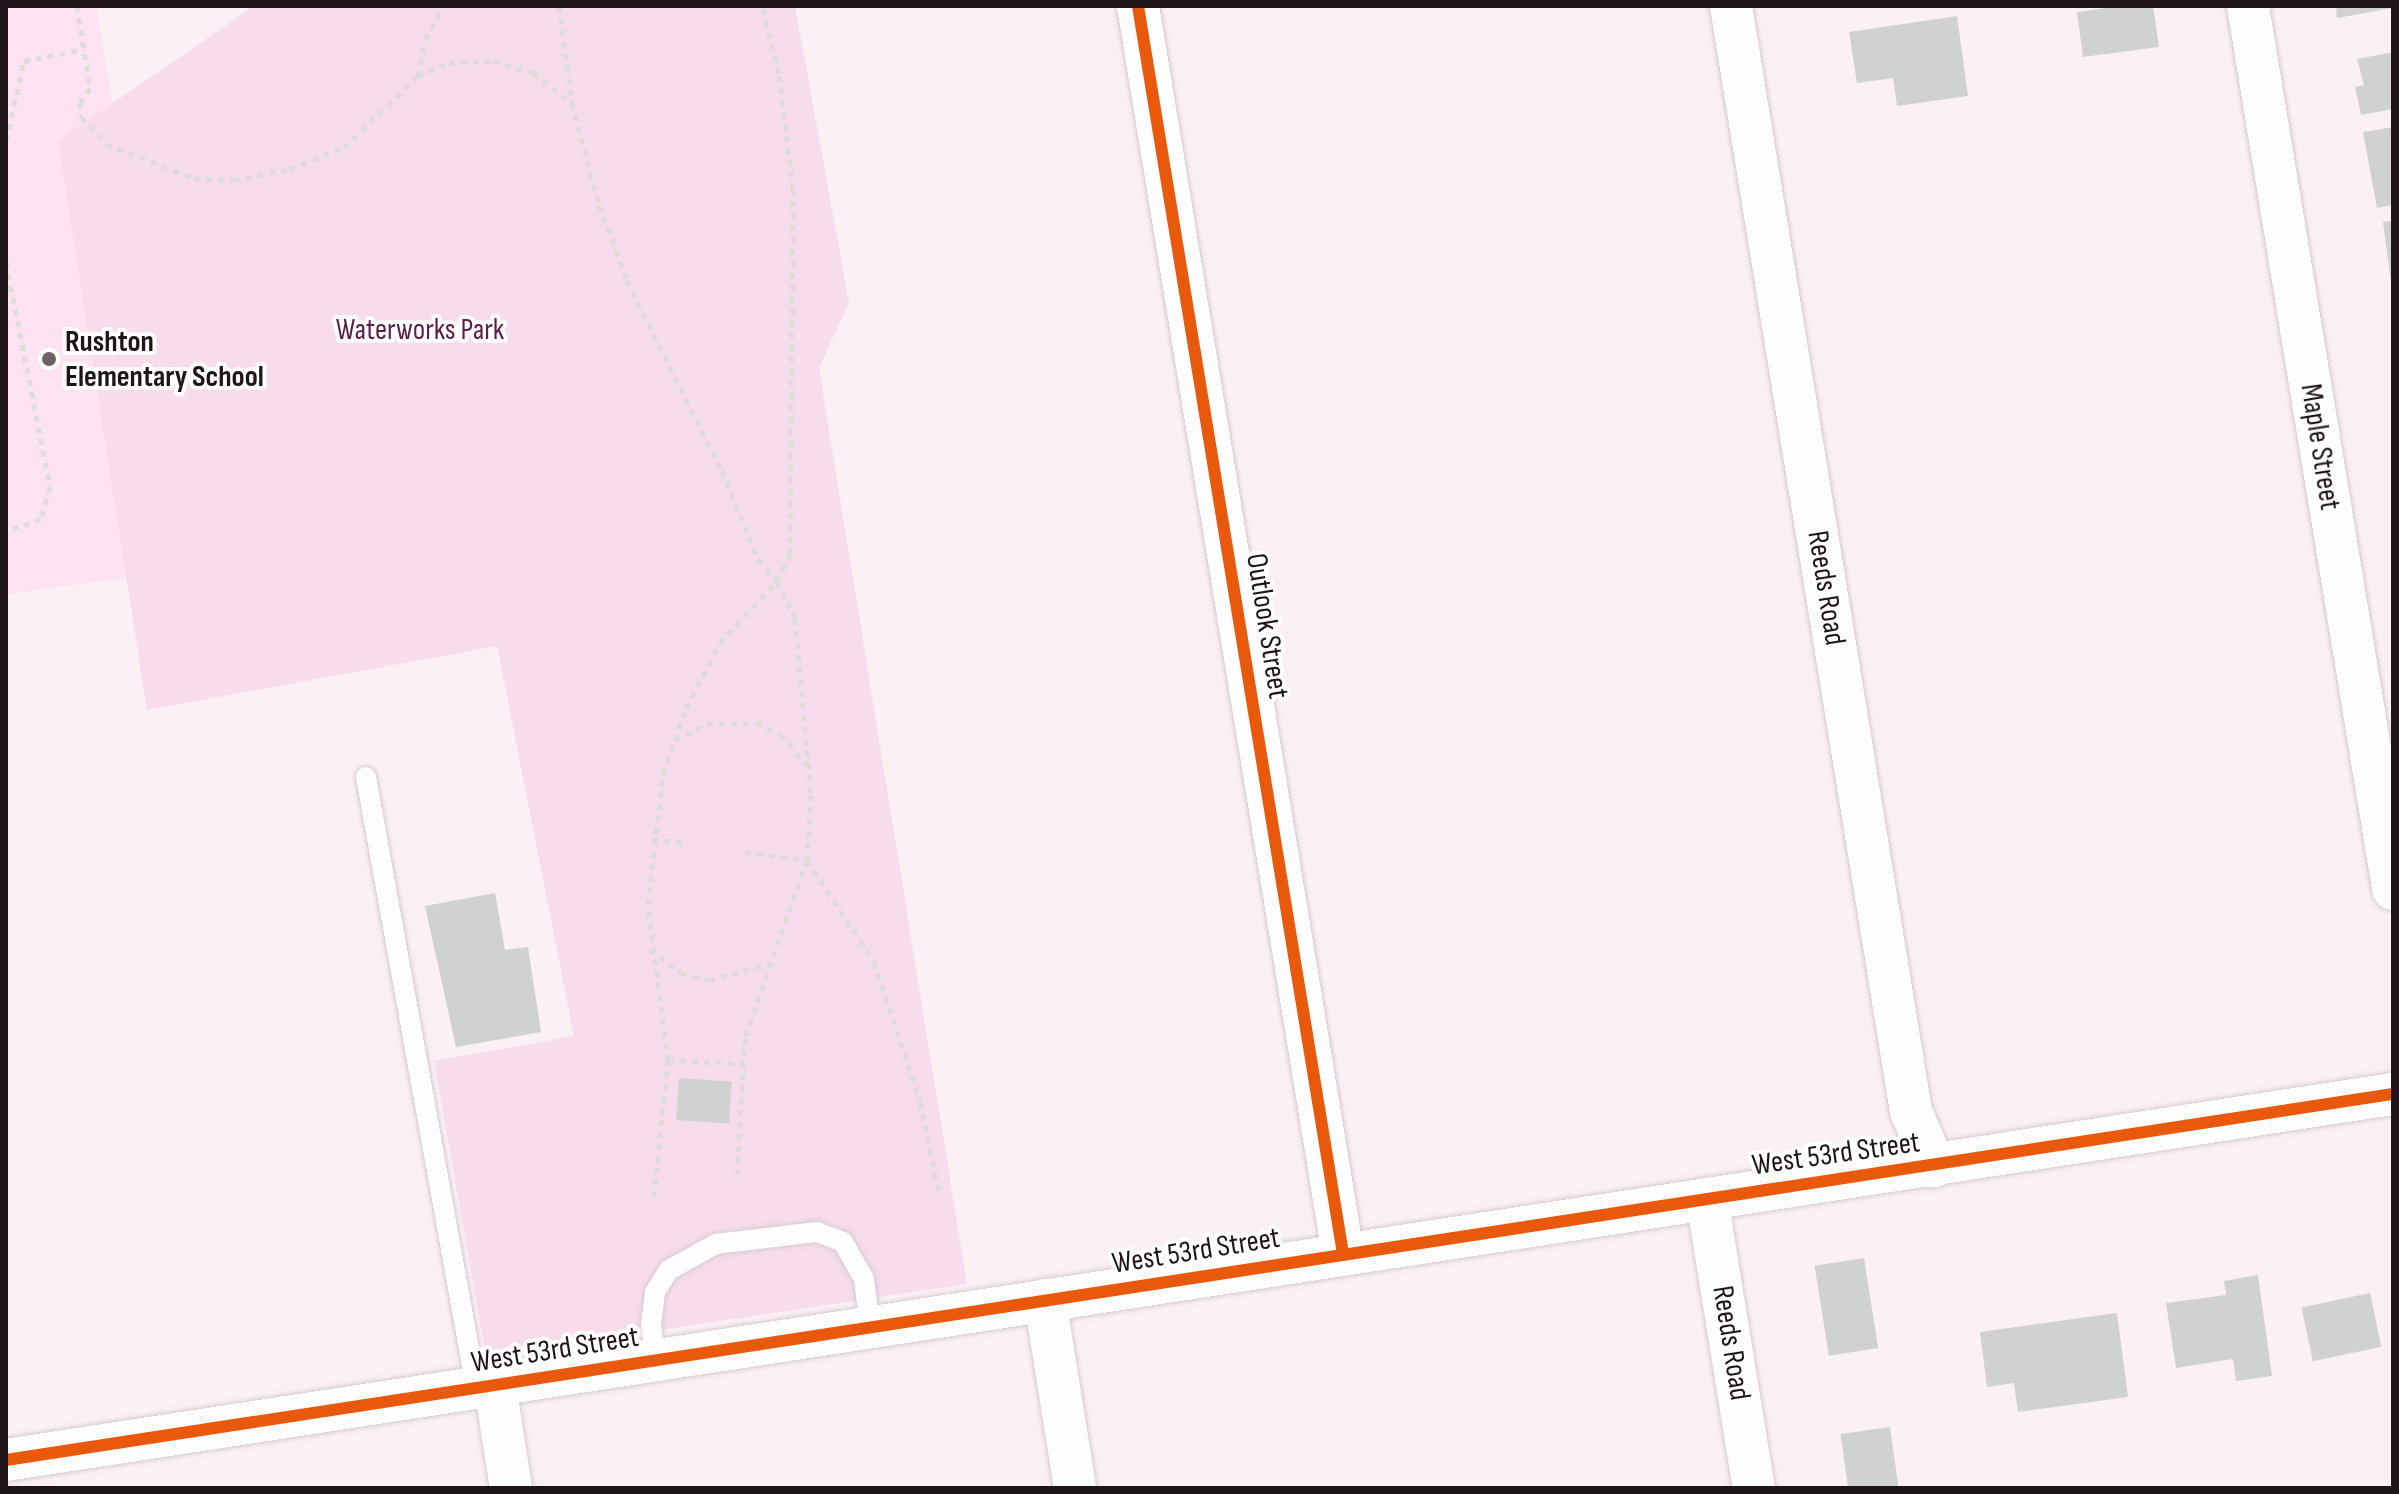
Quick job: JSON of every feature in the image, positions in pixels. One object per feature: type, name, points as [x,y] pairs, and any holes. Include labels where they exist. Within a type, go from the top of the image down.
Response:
[{"type":"street","name":"Outlook Street","points":[[1138,6],[1343,1254]]},
{"type":"street","name":"Reeds Road","points":[[1731,6],[1911,1111],[1934,1166]]},
{"type":"street","name":"Maple Street","points":[[2248,6],[2393,889]]},
{"type":"street","name":"West 53rd Street","points":[[30,1468],[485,1387],[2393,1094]]},
{"type":"street","name":"Reeds Road","points":[[1707,1199],[1754,1488]]},
{"type":"street","points":[[1045,1300],[1075,1488]]},
{"type":"street","points":[[485,1387],[511,1488]]},
{"type":"lane","points":[[366,777],[485,1387]]},
{"type":"lane","points":[[656,1361],[651,1325],[655,1292],[669,1270],[716,1244],[817,1232],[843,1242],[864,1279],[870,1327]]},
{"type":"path","points":[[77,6],[90,88],[80,103],[81,117],[106,144],[194,178],[234,180],[290,169],[344,147],[418,76],[449,63],[493,61],[533,73],[572,103]]},
{"type":"path","points":[[418,76],[425,39],[443,6]]},
{"type":"path","points":[[559,6],[572,103],[627,280],[722,471],[758,559],[777,581],[795,619],[808,770],[807,860],[745,1038],[737,1174]]},
{"type":"path","points":[[654,1197],[668,1060],[650,948],[652,839],[675,741],[720,643],[777,581],[790,554],[793,189],[779,73],[762,6]]},
{"type":"path","points":[[6,141],[24,61],[84,49]]},
{"type":"path","points":[[6,262],[50,487],[41,519],[6,531]]},
{"type":"path","points":[[675,741],[707,723],[756,723],[781,734],[808,770]]},
{"type":"path","points":[[652,839],[687,843]]},
{"type":"path","points":[[745,852],[807,860],[874,962],[920,1102],[940,1196]]},
{"type":"path","points":[[650,948],[681,973],[709,980],[771,963]]},
{"type":"path","points":[[668,1060],[743,1064]]},
{"type":"shaded area","name":"Rushton Elementary School","points":[[6,6],[96,6],[113,105],[58,141],[127,578],[6,594]]},
{"type":"green space","name":"Waterworks Park","points":[[254,6],[795,6],[849,303],[819,368],[967,1284],[486,1356],[434,1061],[574,1036],[497,646],[147,710],[58,141]]},
{"type":"building","points":[[2121,6],[2153,6],[2159,47],[2083,57],[2077,12]]},
{"type":"building","points":[[2336,6],[2393,6],[2393,8],[2337,18]]},
{"type":"building","points":[[1957,16],[1968,96],[1897,106],[1893,78],[1857,83],[1849,32]]},
{"type":"building","points":[[2393,52],[2393,109],[2361,115],[2355,87],[2364,85],[2357,59]]},
{"type":"building","points":[[2393,127],[2393,205],[2377,208],[2363,132]]},
{"type":"building","points":[[2393,221],[2393,282],[2391,282],[2383,222]]},
{"type":"building","points":[[495,893],[505,950],[528,947],[541,1032],[456,1047],[425,906]]},
{"type":"building","points":[[679,1078],[732,1082],[729,1124],[676,1120]]},
{"type":"building","points":[[1864,1258],[1878,1348],[1829,1356],[1815,1266]]},
{"type":"building","points":[[2258,1275],[2272,1376],[2236,1381],[2233,1359],[2176,1368],[2166,1303],[2226,1295],[2224,1281]]},
{"type":"building","points":[[2370,1293],[2381,1347],[2313,1361],[2302,1308]]},
{"type":"building","points":[[2117,1313],[2128,1397],[2018,1412],[2014,1383],[1987,1387],[1980,1332]]},
{"type":"building","points":[[1890,1427],[1899,1488],[1848,1488],[1840,1434]]},
{"type":"cycle path","points":[[1138,6],[1343,1254]]},
{"type":"cycle path","points":[[6,1460],[2393,1094]]},
{"type":"place","name":"Rushton Elementary School","points":[[49,359]]}]
